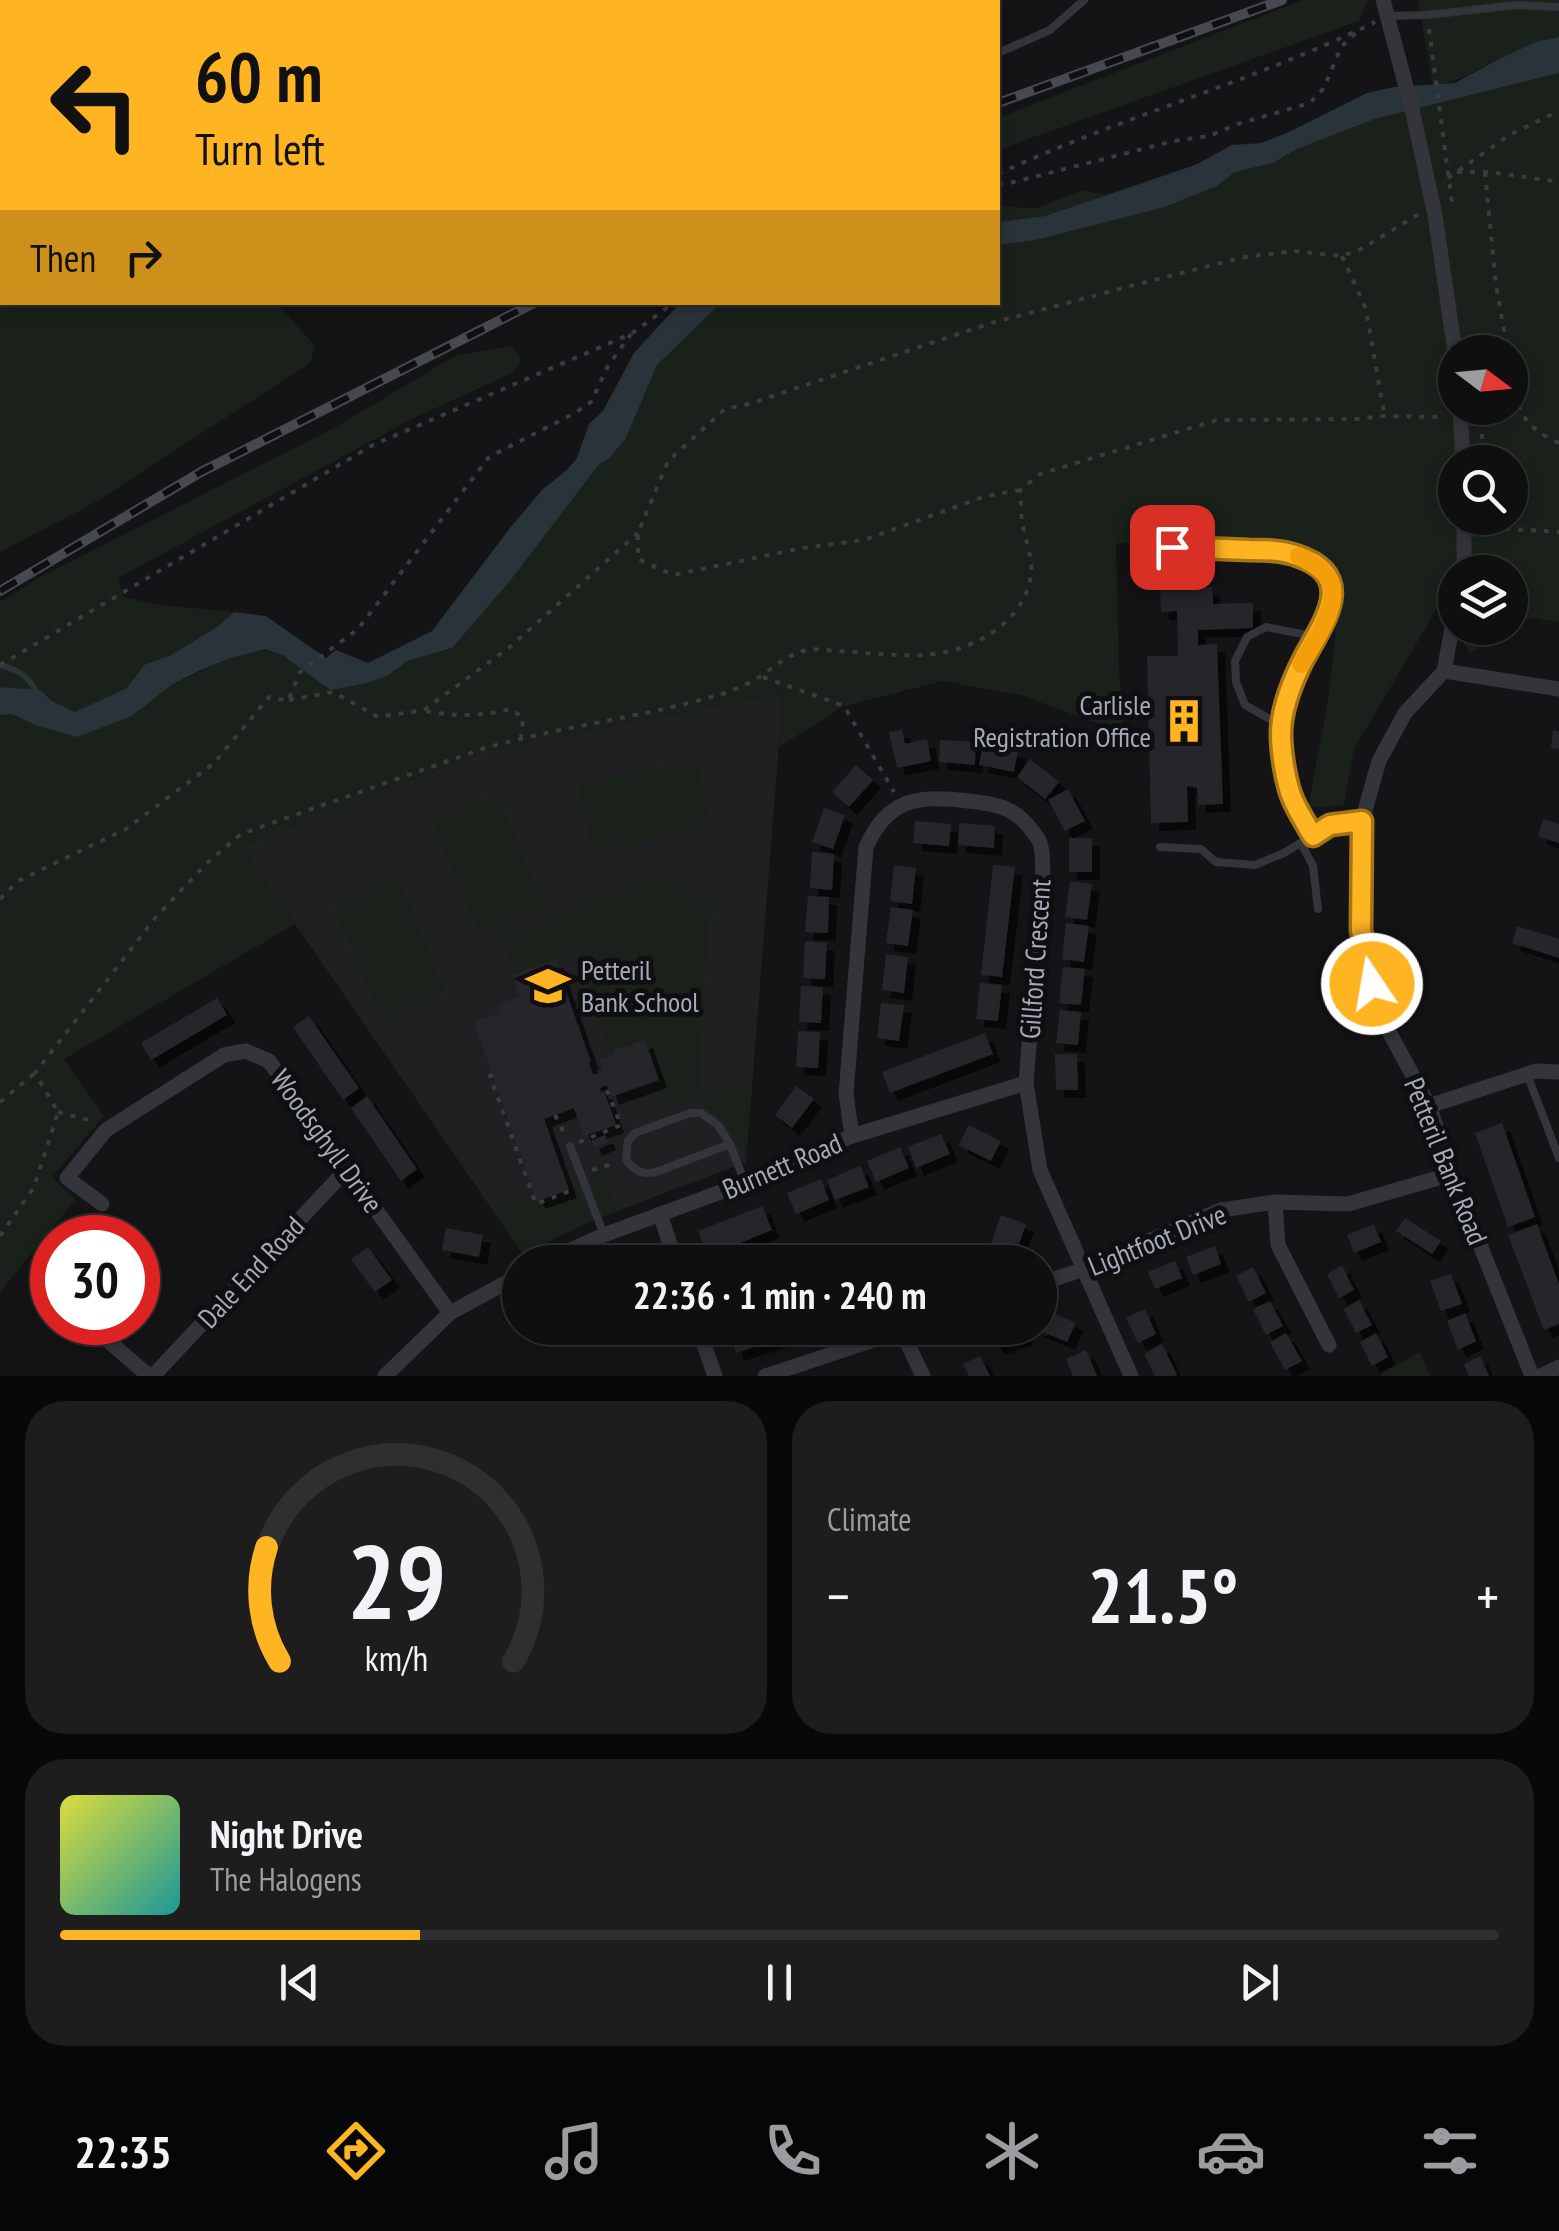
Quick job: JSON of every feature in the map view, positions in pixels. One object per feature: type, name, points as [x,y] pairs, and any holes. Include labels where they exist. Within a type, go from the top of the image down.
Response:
[{"type":"street","points":[[1385,8],[1433,205],[1453,335]]},
{"type":"street","points":[[1449,645],[1444,671],[1559,689]]},
{"type":"street","name":"Petteril Bank Road","points":[[1444,671],[1405,714],[1379,761],[1362,821],[1361,930],[1378,1012],[1428,1106],[1532,1376]]},
{"type":"street","name":"Gillford Crescent","points":[[901,805],[935,797],[994,804],[1013,811],[1041,843],[1043,870],[1026,1083],[1040,1170],[1131,1376]]},
{"type":"street","points":[[852,1136],[846,1094],[866,848],[883,817],[901,805]]},
{"type":"street","name":"Woodsghyll Drive","points":[[102,1204],[67,1178],[106,1130],[224,1056],[246,1051],[270,1062],[450,1313]]},
{"type":"street","points":[[1428,1106],[1527,1074],[1559,1072]]},
{"type":"street","name":"Burnett Road","points":[[581,1245],[852,1136],[1026,1083]]},
{"type":"street","name":"Dale End Road","points":[[114,1345],[151,1376],[348,1168]]},
{"type":"street","name":"Lightfoot Drive","points":[[1057,1278],[1222,1210],[1275,1202],[1348,1204],[1452,1174]]},
{"type":"street","points":[[1275,1202],[1278,1245],[1328,1345]]},
{"type":"street","points":[[660,1214],[670,1245]]},
{"type":"street","points":[[386,1376],[450,1313],[502,1285]]},
{"type":"street","points":[[704,1345],[715,1376]]},
{"type":"street","points":[[765,1376],[857,1345]]},
{"type":"street","points":[[911,1345],[923,1376]]},
{"type":"street","points":[[1540,1376],[1559,1367]]},
{"type":"lane","points":[[1000,52],[1050,30],[1084,0]]},
{"type":"lane","points":[[1385,8],[1428,15],[1517,5],[1559,7]]},
{"type":"lane","points":[[1172,547],[1296,555],[1330,580],[1332,596],[1326,621],[1302,663],[1285,704],[1282,726],[1292,798],[1313,836]]},
{"type":"lane","points":[[1282,726],[1245,706],[1236,682],[1234,661],[1247,637],[1266,626],[1317,637]]},
{"type":"lane","points":[[1160,846],[1201,849],[1216,862],[1255,865],[1284,853],[1330,825],[1362,821]]},
{"type":"lane","points":[[1301,843],[1313,866],[1318,909]]},
{"type":"lane","points":[[1527,1074],[1559,1158]]},
{"type":"lane","points":[[730,1144],[643,1174],[626,1160],[628,1142],[634,1133],[690,1113],[701,1113],[718,1125],[730,1144],[744,1182]]},
{"type":"lane","points":[[570,1146],[604,1235]]},
{"type":"path","points":[[1000,184],[1174,141],[1210,136],[1310,103],[1324,88],[1341,48],[1385,8]]},
{"type":"path","points":[[1428,15],[1454,217]]},
{"type":"path","points":[[1000,173],[1052,149],[1360,30]]},
{"type":"path","points":[[1448,178],[1509,136],[1559,112]]},
{"type":"path","points":[[1457,172],[1559,182]]},
{"type":"path","points":[[1485,172],[1505,335]]},
{"type":"path","points":[[1433,205],[1361,249],[1342,256],[1294,251],[1245,257],[1142,282],[988,324],[725,409],[668,461],[638,533],[638,559],[673,574],[864,540],[986,496],[1020,490],[1040,474],[1218,420],[1356,420],[1438,413]]},
{"type":"path","points":[[1342,256],[1366,309],[1384,416]]},
{"type":"path","points":[[0,665],[372,445],[631,334],[671,305]]},
{"type":"path","points":[[288,700],[300,672],[358,629],[488,457],[591,402],[608,366],[631,334]]},
{"type":"path","points":[[1528,421],[1538,434],[1559,444]]},
{"type":"path","points":[[0,1102],[35,1072],[156,918],[207,863],[241,834],[521,737],[718,696],[760,676],[785,657],[811,649],[923,655],[953,650],[996,631],[1026,597],[1032,572],[1020,490]]},
{"type":"path","points":[[1528,530],[1559,532]]},
{"type":"path","points":[[424,710],[511,646],[638,533]]},
{"type":"path","points":[[760,676],[844,706],[901,805]]},
{"type":"path","points":[[0,899],[18,881],[126,829],[214,763],[268,696],[288,700],[333,692],[378,716],[424,710],[444,715],[490,714],[512,709],[522,718],[521,737]]},
{"type":"path","points":[[35,1072],[58,1112],[93,1121],[106,1130]]},
{"type":"path","points":[[493,1076],[536,1204],[584,1186]]},
{"type":"path","points":[[555,1115],[570,1146],[621,1125],[605,1086]]},
{"type":"path","points":[[0,1236],[34,1187],[58,1112]]},
{"type":"path","points":[[580,1174],[626,1160]]},
{"type":"shaded area","points":[[1303,0],[1368,0],[1359,21],[1000,149],[1000,117]]},
{"type":"shaded area","points":[[1418,0],[1559,0],[1559,37],[1514,52],[1460,79],[1433,85]]},
{"type":"shaded area","points":[[1559,37],[1559,73],[1375,119],[1297,149],[1273,163],[1235,172],[1217,186],[1165,207],[1036,240],[1000,245],[1000,222],[1045,216],[1195,165],[1232,145],[1261,143],[1367,93],[1455,83],[1536,42]]},
{"type":"shaded area","points":[[1559,73],[1559,622],[1528,619],[1528,555],[1438,555],[1438,607],[1354,749],[1344,805],[1308,808],[1329,694],[1342,573],[1328,557],[1295,546],[1116,543],[1124,733],[1020,695],[943,681],[844,706],[779,747],[782,693],[488,751],[242,847],[295,924],[64,1059],[104,1116],[52,1177],[75,1200],[63,1215],[30,1215],[30,1255],[0,1292],[0,715],[12,713],[35,725],[132,716],[173,684],[228,659],[265,649],[282,655],[332,690],[452,648],[593,472],[626,438],[657,365],[719,305],[1000,305],[1000,245],[1036,240],[1165,207],[1217,186],[1235,172],[1273,163],[1297,149],[1375,119]]},
{"type":"shaded area","points":[[1083,190],[1107,195],[1045,216],[1000,222],[1000,205],[1034,209]]},
{"type":"shaded area","points":[[0,305],[279,305],[315,346],[310,363],[94,503],[0,552]]},
{"type":"shaded area","points":[[678,305],[719,305],[657,365],[626,438],[593,472],[510,581],[452,648],[407,661],[387,676],[367,683],[331,690],[282,655],[265,649],[199,671],[173,684],[132,716],[77,737],[12,714],[0,715],[0,687],[40,690],[75,712],[127,688],[144,665],[171,655],[234,612],[266,616],[326,658],[336,650],[368,663],[432,631],[510,528],[543,489],[577,458],[589,424],[603,411],[634,353]]},
{"type":"shaded area","points":[[512,346],[522,360],[512,373],[412,419],[118,578],[124,597],[160,605],[234,612],[171,655],[144,665],[127,688],[75,713],[40,690],[0,687],[0,602],[42,576],[332,429],[455,356]]},
{"type":"shaded area","points":[[1464,645],[1485,645],[1470,654]]},
{"type":"shaded area","name":"Petteril Bank School","points":[[783,693],[746,1162],[591,1221],[542,1245],[517,1245],[242,847],[488,750]]},
{"type":"shaded area","points":[[697,760],[711,828],[592,852],[578,784]]},
{"type":"shaded area","points":[[497,794],[544,906],[479,933],[433,821]]},
{"type":"shaded area","points":[[663,878],[700,900],[703,895],[723,907],[709,917],[697,1099],[751,1083],[746,1162],[737,1138],[722,1119],[697,1100],[666,1109],[659,1080],[609,1051],[578,948],[514,975],[501,935]]},
{"type":"shaded area","points":[[399,880],[445,992],[381,1019],[334,907]]},
{"type":"shaded area","points":[[603,1171],[618,1211],[604,1217],[589,1176]]},
{"type":"shaded area","points":[[580,1190],[591,1221],[542,1245],[517,1245],[492,1210],[530,1194],[536,1206]]},
{"type":"shaded area","points":[[1420,1353],[1430,1376],[1381,1376],[1379,1372]]},
{"type":"building","name":"Carlisle Registration Office","points":[[1196,559],[1197,588],[1212,587],[1213,604],[1253,603],[1253,628],[1198,630],[1198,645],[1217,644],[1223,804],[1198,805],[1197,788],[1187,786],[1188,822],[1151,823],[1147,656],[1178,656],[1177,611],[1161,612],[1159,560]]},
{"type":"building","points":[[902,730],[905,744],[927,739],[931,761],[897,768],[889,732]]},
{"type":"building","points":[[1553,730],[1559,731],[1559,749],[1551,748]]},
{"type":"building","points":[[940,740],[976,742],[975,765],[939,762]]},
{"type":"building","points":[[983,743],[1018,750],[1014,772],[979,765]]},
{"type":"building","points":[[1030,759],[1059,782],[1045,799],[1017,777]]},
{"type":"building","points":[[856,765],[873,780],[849,807],[832,792]]},
{"type":"building","points":[[1068,789],[1085,821],[1065,831],[1048,800]]},
{"type":"building","points":[[824,808],[845,815],[833,849],[812,842]]},
{"type":"building","points":[[1543,819],[1559,824],[1559,843],[1538,836]]},
{"type":"building","points":[[915,821],[951,824],[949,846],[913,843]]},
{"type":"building","points":[[959,823],[995,826],[994,848],[958,845]]},
{"type":"building","points":[[1069,838],[1092,838],[1092,872],[1069,872]]},
{"type":"building","points":[[812,852],[834,854],[832,890],[810,888]]},
{"type":"building","points":[[894,865],[916,868],[912,904],[890,901]]},
{"type":"building","points":[[993,865],[1015,867],[1002,977],[981,975]]},
{"type":"building","points":[[1070,881],[1092,884],[1087,920],[1065,917]]},
{"type":"building","points":[[808,896],[829,897],[828,933],[805,932]]},
{"type":"building","points":[[891,907],[913,910],[908,946],[886,943]]},
{"type":"building","points":[[1066,923],[1089,926],[1084,962],[1062,959]]},
{"type":"building","points":[[1517,926],[1559,939],[1559,958],[1512,943]]},
{"type":"building","points":[[805,941],[827,943],[825,979],[803,978]]},
{"type":"building","points":[[886,954],[908,957],[904,993],[882,990]]},
{"type":"building","points":[[555,960],[593,1075],[603,1071],[599,1060],[614,1055],[612,1051],[645,1040],[659,1080],[611,1097],[607,1085],[600,1088],[616,1125],[584,1136],[574,1108],[544,1119],[569,1190],[537,1201],[474,1022],[500,1013],[497,1005],[520,997],[512,975]]},
{"type":"building","points":[[1063,967],[1085,969],[1081,1005],[1059,1003]]},
{"type":"building","points":[[980,983],[1002,985],[998,1021],[976,1019]]},
{"type":"building","points":[[801,986],[823,987],[821,1023],[799,1022]]},
{"type":"building","points":[[217,998],[227,1015],[151,1060],[141,1043]]},
{"type":"building","points":[[881,1003],[904,1005],[899,1041],[877,1038]]},
{"type":"building","points":[[1060,1010],[1081,1012],[1078,1045],[1056,1043]]},
{"type":"building","points":[[309,1016],[359,1088],[343,1100],[293,1027]]},
{"type":"building","points":[[798,1031],[820,1032],[818,1068],[796,1067]]},
{"type":"building","points":[[985,1033],[993,1054],[890,1093],[882,1072]]},
{"type":"building","points":[[1055,1054],[1077,1054],[1078,1090],[1056,1090]]},
{"type":"building","points":[[796,1086],[814,1099],[792,1128],[775,1115]]},
{"type":"building","points":[[367,1096],[417,1169],[401,1181],[351,1108]]},
{"type":"building","points":[[1502,1123],[1535,1217],[1508,1227],[1475,1133]]},
{"type":"building","points":[[969,1125],[1001,1141],[991,1161],[959,1145]]},
{"type":"building","points":[[941,1134],[950,1154],[916,1168],[908,1147]]},
{"type":"building","points":[[605,1135],[608,1142],[594,1148],[591,1141]]},
{"type":"building","points":[[900,1147],[909,1168],[876,1182],[867,1161]]},
{"type":"building","points":[[860,1166],[869,1187],[835,1200],[827,1180]]},
{"type":"building","points":[[821,1179],[829,1200],[796,1214],[787,1193]]},
{"type":"building","points":[[762,1206],[772,1230],[735,1245],[704,1245],[698,1231]]},
{"type":"building","points":[[1001,1215],[1026,1224],[1019,1245],[990,1245]]},
{"type":"building","points":[[1405,1218],[1441,1241],[1432,1254],[1396,1231]]},
{"type":"building","points":[[1374,1224],[1381,1242],[1354,1253],[1347,1235]]},
{"type":"building","points":[[1537,1224],[1559,1284],[1559,1324],[1544,1330],[1508,1235]]},
{"type":"building","points":[[446,1228],[483,1235],[479,1257],[442,1250]]},
{"type":"building","points":[[1215,1246],[1221,1264],[1193,1275],[1186,1257]]},
{"type":"building","points":[[368,1247],[392,1280],[375,1292],[351,1259]]},
{"type":"building","points":[[1175,1261],[1182,1278],[1155,1289],[1148,1272]]},
{"type":"building","points":[[1342,1265],[1354,1290],[1339,1298],[1327,1274]]},
{"type":"building","points":[[1253,1267],[1266,1293],[1249,1302],[1236,1276]]},
{"type":"building","points":[[1451,1274],[1462,1304],[1441,1311],[1430,1281]]},
{"type":"building","points":[[1359,1300],[1372,1325],[1356,1333],[1344,1309]]},
{"type":"building","points":[[1270,1301],[1283,1326],[1266,1335],[1253,1309]]},
{"type":"building","points":[[1145,1309],[1156,1334],[1138,1343],[1126,1318]]},
{"type":"building","points":[[1465,1313],[1476,1341],[1458,1350],[1447,1321]]},
{"type":"building","points":[[1057,1315],[1076,1323],[1067,1342],[1057,1338]]},
{"type":"building","points":[[1286,1333],[1302,1361],[1285,1370],[1270,1342]]},
{"type":"building","points":[[1376,1333],[1388,1357],[1372,1366],[1360,1342]]},
{"type":"building","points":[[1162,1344],[1175,1376],[1155,1376],[1144,1354]]},
{"type":"building","points":[[733,1345],[761,1345],[736,1353]]},
{"type":"building","points":[[1086,1350],[1097,1376],[1073,1376],[1066,1359]]},
{"type":"building","points":[[980,1356],[990,1376],[969,1376],[963,1364]]},
{"type":"building","points":[[1480,1356],[1489,1376],[1469,1376],[1464,1364]]},
{"type":"waterway","points":[[0,665],[24,676],[39,697]]},
{"type":"railway","points":[[1000,102],[1282,0]]},
{"type":"railway","points":[[0,591],[201,472],[530,305]]},
{"type":"slow traffic","points":[[1299,556],[1330,580],[1332,596],[1326,621],[1301,664]]},
{"type":"place","name":"Carlisle Registration Office","points":[[1184,721]]},
{"type":"place","name":"Petteril Bank School","points":[[548,986]]},
{"type":"route","points":[[1172,547],[1296,555],[1330,580],[1332,596],[1326,621],[1293,683],[1281,734],[1292,798],[1313,836],[1330,825],[1362,821],[1361,930],[1372,984]]}]
